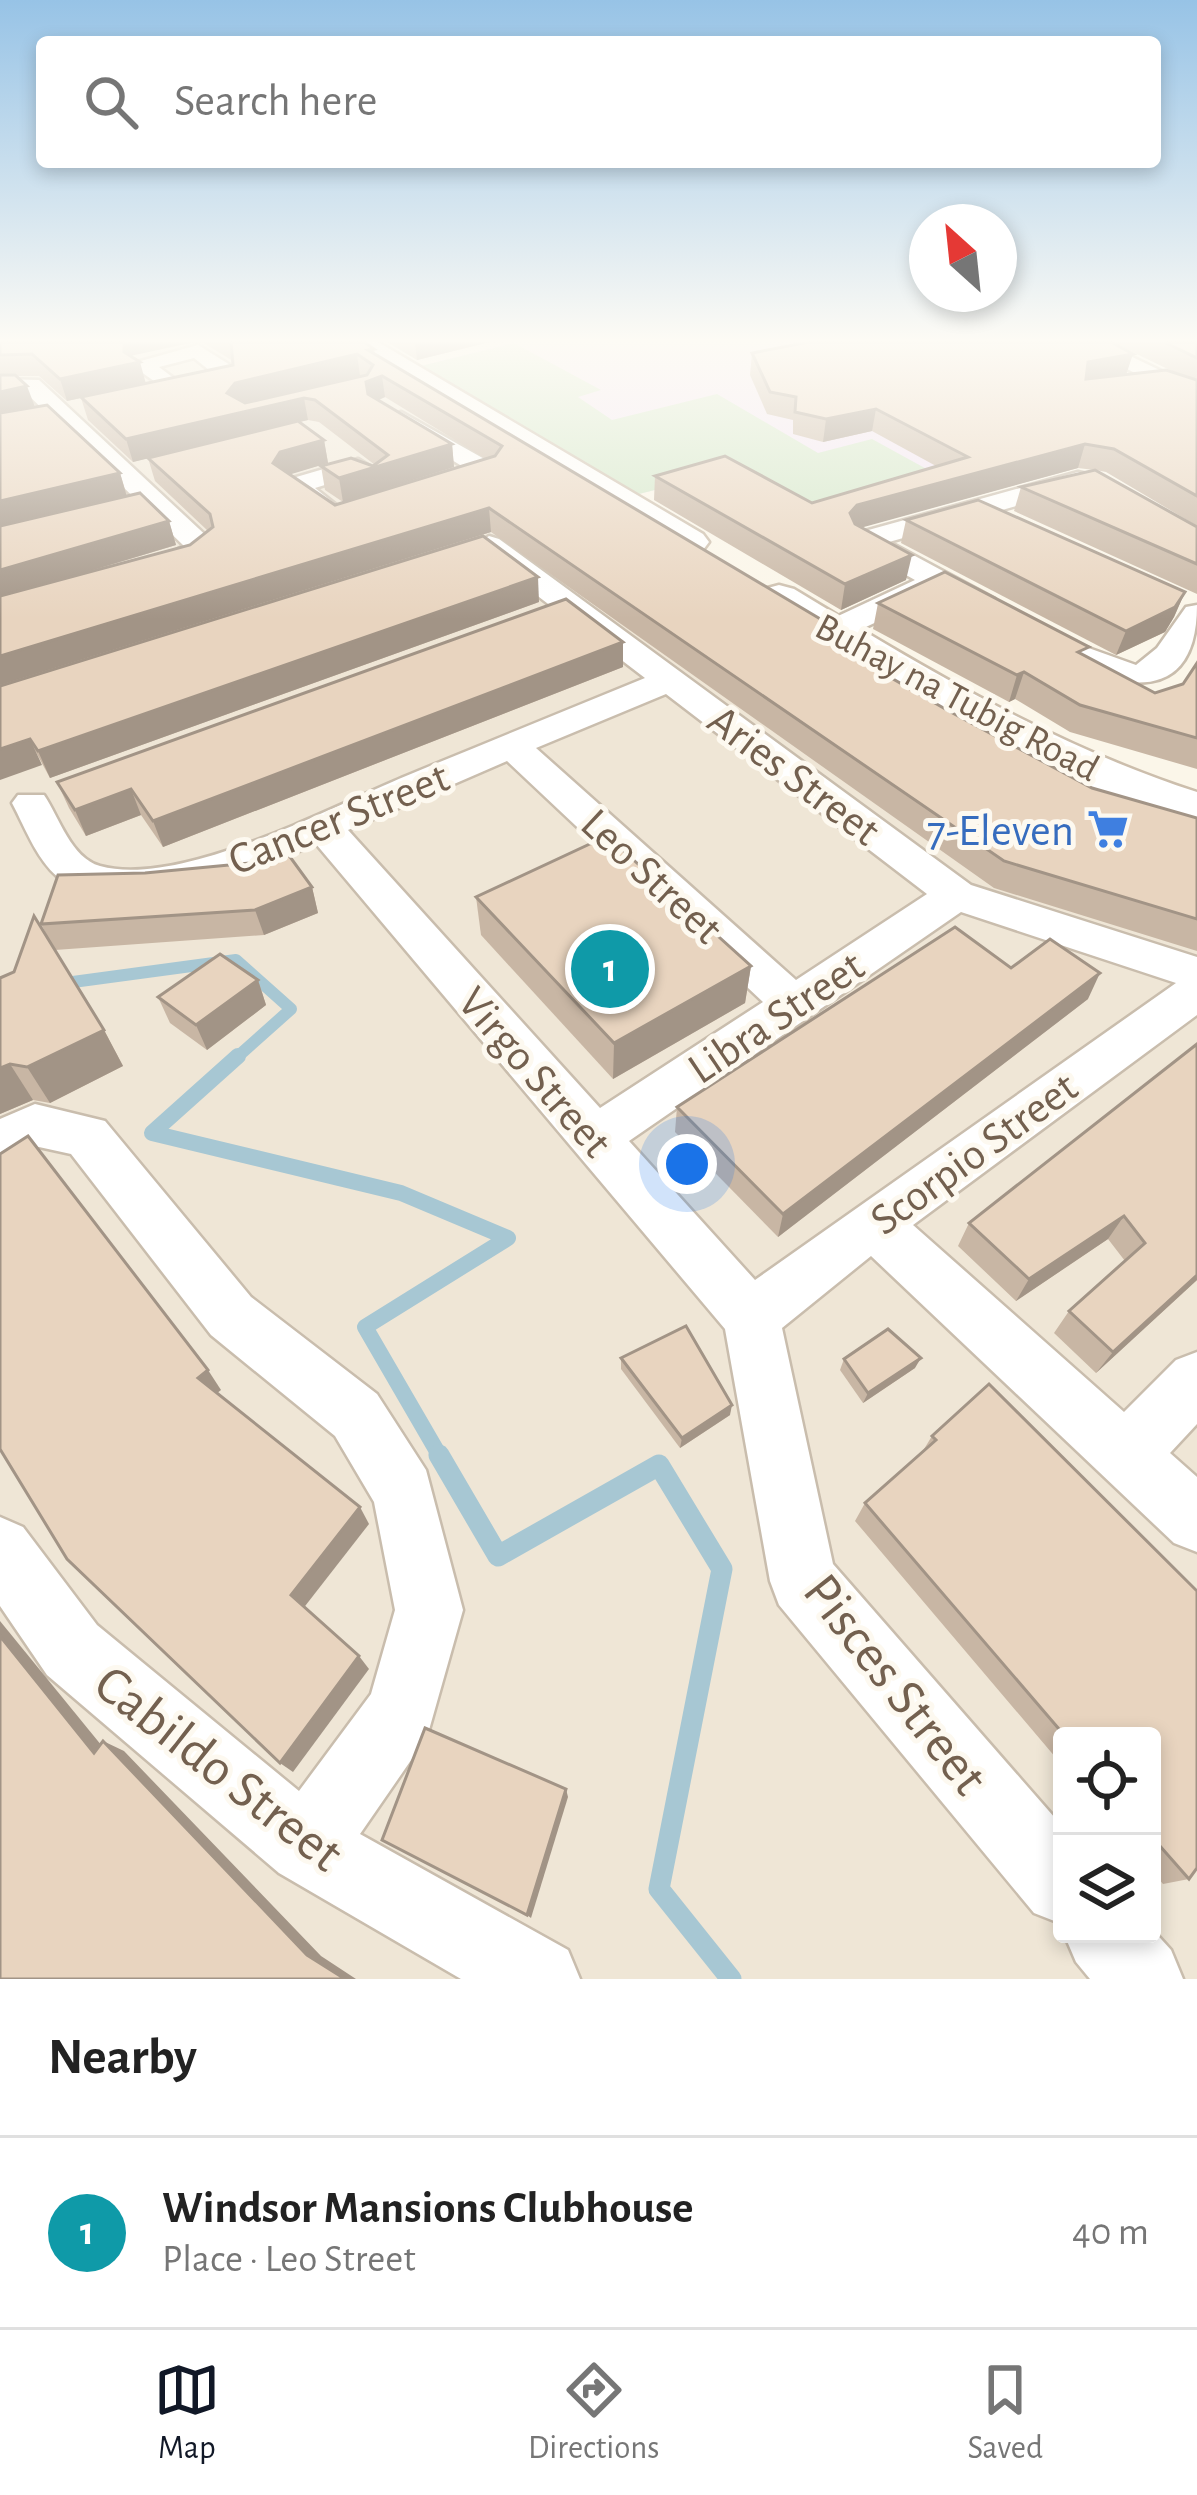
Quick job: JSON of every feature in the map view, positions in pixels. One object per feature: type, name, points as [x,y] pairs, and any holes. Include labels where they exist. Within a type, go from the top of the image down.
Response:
[{"type":"main road","name":"Buhay na Tubig Road","points":[[511,434],[832,631],[1041,746],[1151,797],[1197,810]]},
{"type":"street","points":[[93,434],[138,474],[144,505],[202,548],[186,559],[124,577]]},
{"type":"street","points":[[422,490],[486,470],[435,434]]},
{"type":"street","points":[[324,443],[387,487]]},
{"type":"street","points":[[358,467],[295,486],[338,517],[359,510]]},
{"type":"street","points":[[1095,482],[1060,482],[864,541],[1116,674],[1149,675],[1160,669],[1190,608]]},
{"type":"street","points":[[973,508],[1012,526]]},
{"type":"street","name":"Aries Street","points":[[478,549],[571,605],[956,895],[1197,973]]},
{"type":"street","points":[[832,631],[937,581]]},
{"type":"street","points":[[526,622],[571,605]]},
{"type":"street","name":"Cancer Street","points":[[28,804],[67,865],[88,878],[124,883],[165,880],[208,869],[321,825],[670,680]]},
{"type":"street","name":"Leo Street","points":[[512,746],[794,1004]]},
{"type":"street","name":"Virgo Street","points":[[321,825],[751,1317]]},
{"type":"street","name":"Libra Street","points":[[595,1138],[956,895]]},
{"type":"street","name":"Scorpio Street","points":[[751,1317],[873,1223],[1197,991]]},
{"type":"street","points":[[0,1143],[34,1126],[87,1136],[231,1316],[356,1415],[404,1492],[429,1610],[402,1712],[306,1846]]},
{"type":"street","points":[[873,1223],[1197,1520]]},
{"type":"street","name":"Pisces Street","points":[[751,1317],[803,1580],[1053,1874]]},
{"type":"street","points":[[1126,1455],[1197,1381]]},
{"type":"street","name":"Cabildo Street","points":[[0,1550],[72,1650],[306,1846],[539,1979]]},
{"type":"street","points":[[1112,1943],[1142,1979]]},
{"type":"shaded area","points":[[0,434],[468,434],[1197,889],[1197,1979],[0,1979]]},
{"type":"shaded area","points":[[537,434],[1087,436],[803,519],[726,472],[639,494]]},
{"type":"green space","points":[[537,434],[786,434],[818,453],[872,439],[943,478],[803,519],[726,472],[639,494]]},
{"type":"building","points":[[0,434],[79,434],[120,473],[0,501]]},
{"type":"building","points":[[244,434],[316,434],[324,440],[280,452],[273,463],[335,505],[495,456],[502,446],[482,434],[510,434],[854,639],[848,653],[1092,788],[1197,818],[1197,919],[1004,861],[489,508],[0,656],[0,596],[190,545],[213,527],[210,514],[148,458]]},
{"type":"building","points":[[361,434],[436,434],[452,444],[339,478],[321,466],[351,458],[373,466],[388,455]]},
{"type":"building","points":[[925,434],[1197,434],[1197,496],[1114,449],[1085,444],[857,505],[850,513],[855,524],[912,555],[845,584],[655,476],[725,456],[812,503],[968,457]]},
{"type":"building","points":[[1095,470],[1197,527],[1197,564],[1021,487]]},
{"type":"building","points":[[140,493],[169,521],[0,570],[0,526]]},
{"type":"building","points":[[978,500],[1185,592],[1175,607],[1126,631],[906,520]]},
{"type":"building","points":[[483,536],[538,577],[38,751],[30,739],[0,749],[0,686]]},
{"type":"building","points":[[945,572],[1089,647],[1078,652],[1155,693],[1183,684],[1197,663],[1197,738],[1080,705],[1024,672],[1017,675],[878,603]]},
{"type":"building","points":[[566,599],[623,642],[153,821],[131,789],[75,810],[57,782]]},
{"type":"building","points":[[607,836],[751,966],[614,1043],[476,897]]},
{"type":"building","points":[[285,850],[312,887],[255,910],[41,924],[58,875],[250,863]]},
{"type":"building","points":[[34,916],[104,1030],[27,1067],[10,1064],[0,1068],[0,978],[14,972]]},
{"type":"building","points":[[955,927],[1011,968],[1050,939],[1100,973],[783,1214],[677,1107]]},
{"type":"building","points":[[220,954],[258,980],[196,1025],[158,997]]},
{"type":"building","points":[[1197,1044],[1197,1275],[1113,1352],[1069,1311],[1145,1243],[1124,1216],[1029,1279],[969,1223]]},
{"type":"building","points":[[28,1136],[208,1370],[198,1378],[360,1507],[291,1595],[359,1656],[280,1763],[67,1559],[0,1449],[0,1154]]},
{"type":"building","points":[[686,1326],[732,1405],[682,1438],[621,1358]]},
{"type":"building","points":[[888,1329],[921,1358],[868,1393],[844,1359]]},
{"type":"building","points":[[989,1384],[1197,1591],[1197,1868],[1189,1879],[1161,1847],[1161,1727],[1057,1727],[865,1503],[936,1440],[932,1436]]},
{"type":"building","points":[[0,1636],[94,1753],[103,1741],[307,1955],[345,1979],[0,1979]]},
{"type":"building","points":[[425,1728],[566,1789],[527,1915],[382,1840]]},
{"type":"waterway","points":[[58,984],[236,960],[291,1009],[235,1059]]},
{"type":"waterway","points":[[238,1056],[152,1133],[401,1193],[508,1238],[365,1327],[441,1458]]},
{"type":"waterway","points":[[439,1455],[498,1556],[659,1465],[722,1569],[659,1889],[731,1979]]},
{"type":"place","name":"7-Eleven","points":[[1108,829]]},
{"type":"place","name":"Windsor Mansions Clubhouse","points":[[610,969]]}]
